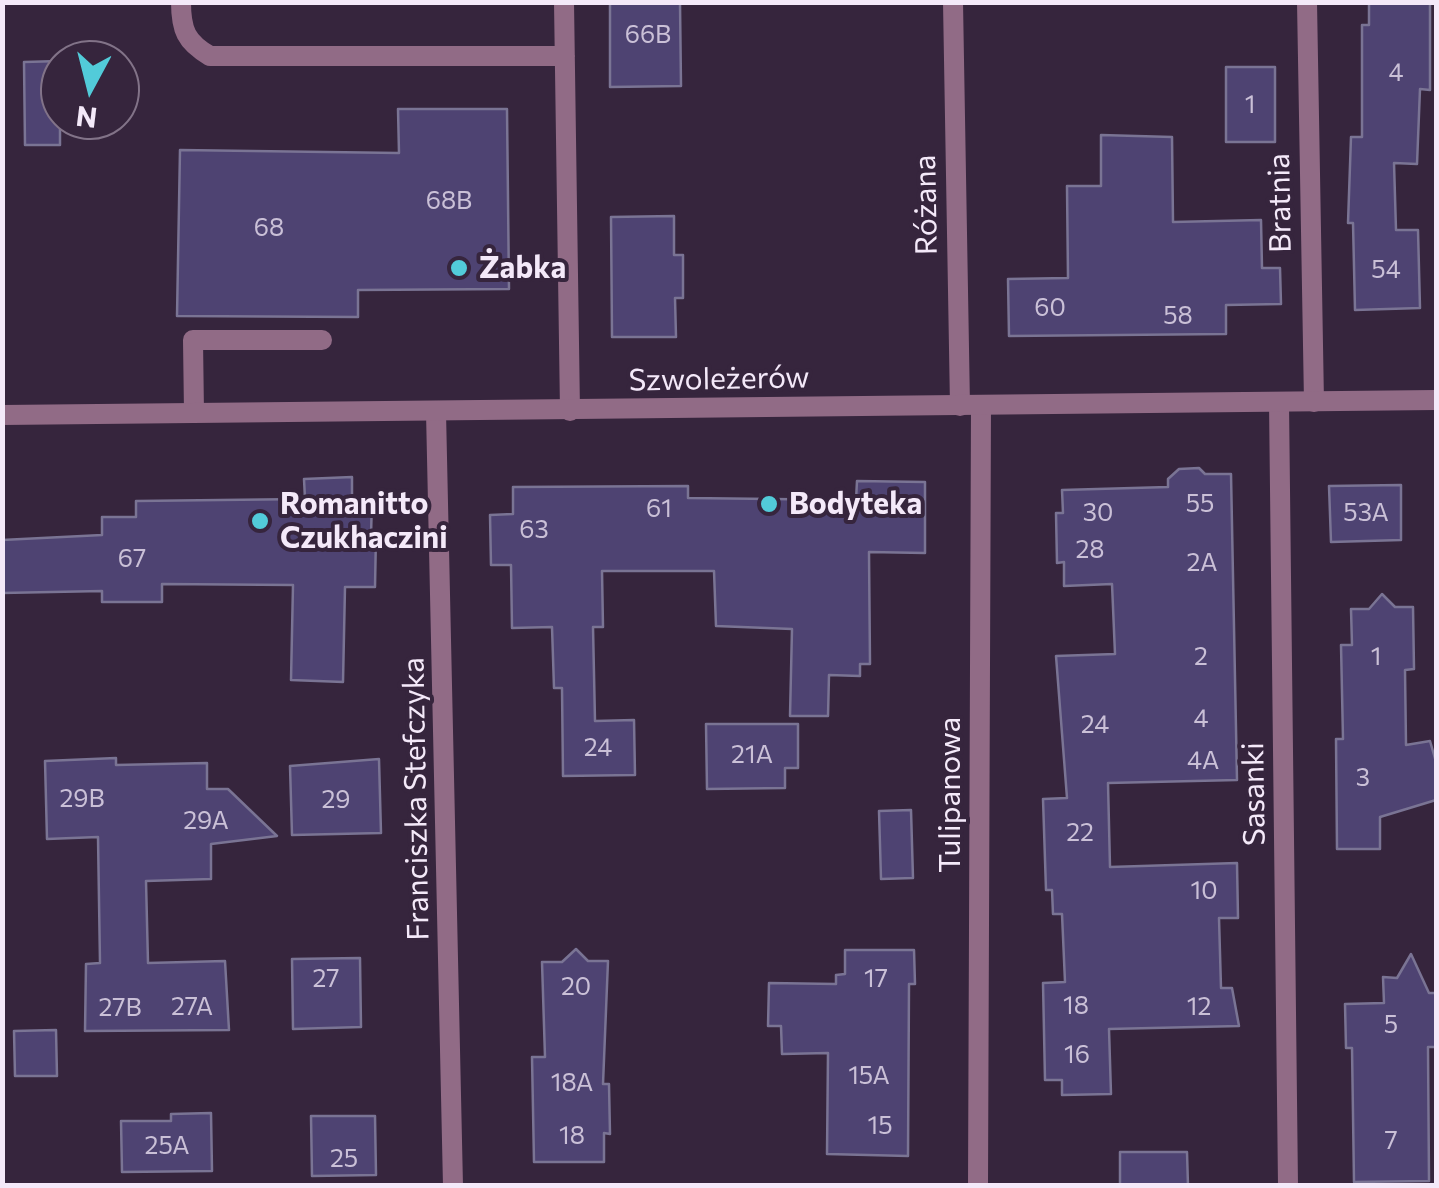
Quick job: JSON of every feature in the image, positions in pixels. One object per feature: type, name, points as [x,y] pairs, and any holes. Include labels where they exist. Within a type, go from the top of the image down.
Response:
[{"type":"street","points":[[181,2],[181,24],[189,44],[210,56],[564,56]]},
{"type":"street","points":[[564,2],[570,412]]},
{"type":"street","name":"Różana","points":[[953,2],[971,406]]},
{"type":"street","name":"Bratnia","points":[[1307,2],[1314,402]]},
{"type":"street","points":[[194,413],[193,340],[322,340]]},
{"type":"street","name":"Szwoleżerów","points":[[2,415],[1436,400]]},
{"type":"street","name":"Sasanki","points":[[1280,402],[1288,1186]]},
{"type":"street","name":"Tulipanowa","points":[[971,406],[978,1186]]},
{"type":"street","name":"Franciszka Stefczyka","points":[[436,412],[453,1186]]},
{"type":"building","points":[[610,2],[680,3],[681,86],[610,87]]},
{"type":"building","points":[[1369,2],[1430,2],[1430,90],[1420,89],[1417,164],[1394,163],[1396,230],[1418,230],[1420,308],[1355,310],[1353,223],[1348,223],[1351,137],[1362,137],[1362,25],[1369,25]]},
{"type":"building","points":[[24,62],[40,62],[40,140],[60,140],[60,145],[25,145]]},
{"type":"building","points":[[1226,67],[1275,67],[1275,142],[1226,142]]},
{"type":"building","points":[[398,109],[507,109],[509,289],[358,290],[358,317],[177,316],[180,150],[399,153]]},
{"type":"building","points":[[1101,135],[1172,137],[1173,222],[1261,220],[1262,268],[1280,268],[1281,304],[1226,305],[1226,334],[1009,336],[1008,279],[1068,278],[1067,186],[1101,186]]},
{"type":"building","points":[[674,216],[674,255],[683,255],[683,298],[675,298],[676,337],[612,337],[611,217]]},
{"type":"building","points":[[1199,468],[1205,474],[1231,474],[1237,780],[1108,783],[1110,867],[1237,863],[1238,918],[1219,918],[1221,988],[1232,988],[1239,1026],[1109,1029],[1111,1094],[1062,1095],[1062,1080],[1045,1080],[1043,983],[1065,982],[1062,914],[1053,914],[1052,890],[1046,890],[1043,799],[1067,798],[1056,656],[1115,654],[1112,584],[1064,586],[1064,562],[1057,563],[1056,513],[1063,513],[1062,490],[1168,487],[1168,479],[1179,469]]},
{"type":"building","points":[[352,477],[352,499],[372,500],[375,587],[345,587],[343,682],[291,680],[293,585],[162,584],[162,602],[102,602],[102,591],[2,593],[2,540],[102,535],[102,517],[136,517],[136,501],[305,499],[304,479]]},
{"type":"building","points":[[857,481],[925,482],[925,553],[869,552],[870,664],[860,664],[860,676],[829,675],[828,716],[790,716],[792,629],[716,626],[714,571],[602,571],[603,627],[593,627],[595,721],[634,720],[635,775],[563,776],[562,688],[554,688],[552,627],[512,628],[511,565],[491,565],[490,515],[513,514],[513,487],[688,486],[688,498],[856,500]]},
{"type":"building","points":[[1401,485],[1401,540],[1331,542],[1329,486]]},
{"type":"building","points":[[1382,594],[1395,607],[1413,607],[1414,669],[1405,670],[1406,745],[1430,741],[1436,762],[1436,800],[1380,817],[1380,849],[1337,849],[1336,739],[1343,739],[1341,645],[1352,645],[1351,609],[1369,609]]},
{"type":"building","points":[[706,724],[798,724],[798,768],[785,768],[785,788],[707,789]]},
{"type":"building","points":[[116,758],[116,765],[207,763],[207,789],[228,789],[277,836],[211,844],[211,879],[146,881],[148,963],[225,961],[229,1030],[85,1031],[86,964],[100,963],[98,837],[47,839],[45,761]]},
{"type":"building","points":[[379,759],[381,833],[292,835],[290,766]]},
{"type":"building","points":[[911,810],[913,878],[881,879],[879,811]]},
{"type":"building","points":[[576,949],[588,961],[608,961],[603,1084],[609,1084],[610,1134],[604,1133],[604,1162],[534,1162],[532,1057],[545,1057],[542,962],[562,962]]},
{"type":"building","points":[[845,950],[914,950],[915,984],[909,984],[908,1156],[827,1154],[828,1053],[782,1054],[781,1026],[768,1026],[769,983],[836,984],[836,975],[845,974]]},
{"type":"building","points":[[1411,954],[1429,993],[1436,993],[1436,1047],[1428,1047],[1429,1181],[1354,1182],[1352,1048],[1346,1048],[1345,1004],[1384,1003],[1383,977],[1397,978]]},
{"type":"building","points":[[360,958],[361,1027],[293,1029],[292,959]]},
{"type":"building","points":[[56,1030],[57,1076],[15,1076],[14,1031]]},
{"type":"building","points":[[211,1113],[212,1171],[122,1172],[121,1121],[171,1121],[171,1114]]},
{"type":"building","points":[[311,1116],[375,1116],[376,1175],[312,1176]]},
{"type":"building","points":[[1120,1152],[1187,1152],[1188,1186],[1120,1186]]},
{"type":"place","name":"Żabka","points":[[459,268]]},
{"type":"place","name":"Bodyteka","points":[[769,504]]},
{"type":"place","name":"Romanitto Czukhaczini","points":[[260,521]]}]
